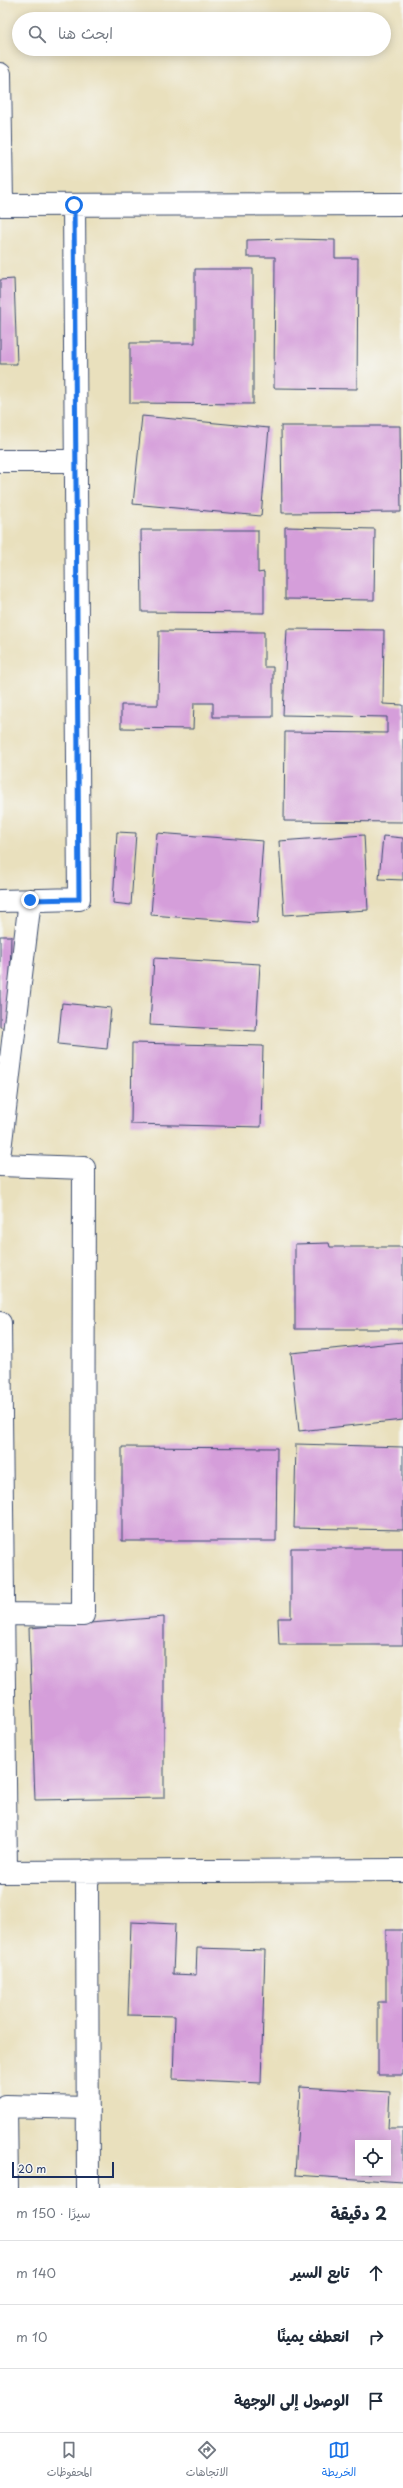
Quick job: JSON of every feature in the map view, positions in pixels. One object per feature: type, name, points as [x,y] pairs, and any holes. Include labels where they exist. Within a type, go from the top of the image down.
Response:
[{"type":"street","points":[[0,74],[1,205],[403,204]]},
{"type":"street","points":[[0,901],[79,899],[74,205]]},
{"type":"street","points":[[0,461],[76,460]]},
{"type":"street","points":[[0,1150],[30,900]]},
{"type":"street","points":[[0,1165],[84,1168],[83,1615],[3,1614]]},
{"type":"street","points":[[0,1323],[3,1614],[3,1872],[403,1870]]},
{"type":"street","points":[[87,1871],[88,2188]]},
{"type":"street","points":[[7,2188],[6,2106],[88,2108]]},
{"type":"building","points":[[247,240],[335,240],[335,258],[358,258],[357,389],[274,388],[275,257],[247,257]]},
{"type":"building","points":[[195,269],[253,269],[253,404],[130,403],[130,343],[195,343]]},
{"type":"building","points":[[14,279],[17,364],[0,364],[0,280]]},
{"type":"building","points":[[142,416],[269,428],[261,516],[133,504]]},
{"type":"building","points":[[281,426],[400,426],[401,512],[282,513]]},
{"type":"building","points":[[285,527],[375,529],[374,600],[285,599]]},
{"type":"building","points":[[141,530],[258,530],[258,573],[264,572],[264,613],[142,612]]},
{"type":"building","points":[[287,629],[384,630],[383,704],[403,705],[403,822],[284,821],[285,732],[387,733],[387,717],[283,715]]},
{"type":"building","points":[[159,631],[264,632],[264,667],[273,667],[273,717],[213,717],[213,703],[194,703],[193,729],[121,728],[121,705],[158,705]]},
{"type":"building","points":[[117,832],[136,833],[131,905],[113,903]]},
{"type":"building","points":[[157,833],[263,841],[257,923],[151,915]]},
{"type":"building","points":[[364,835],[368,910],[284,915],[279,841]]},
{"type":"building","points":[[383,836],[403,838],[403,880],[379,879]]},
{"type":"building","points":[[0,936],[11,936],[9,1028],[0,1027]]},
{"type":"building","points":[[154,958],[260,964],[256,1031],[150,1025]]},
{"type":"building","points":[[62,1003],[111,1008],[107,1049],[58,1044]]},
{"type":"building","points":[[132,1043],[263,1046],[261,1127],[131,1124]]},
{"type":"building","points":[[329,1243],[330,1247],[403,1247],[403,1329],[295,1329],[295,1244]]},
{"type":"building","points":[[403,1342],[403,1420],[299,1431],[291,1353]]},
{"type":"building","points":[[296,1444],[403,1447],[403,1530],[294,1528]]},
{"type":"building","points":[[122,1447],[277,1448],[276,1541],[122,1541]]},
{"type":"building","points":[[291,1548],[403,1548],[403,1645],[279,1645],[278,1618],[291,1618]]},
{"type":"building","points":[[164,1617],[164,1798],[35,1800],[29,1628]]},
{"type":"building","points":[[131,1922],[175,1924],[173,1974],[196,1975],[197,1948],[265,1950],[261,2083],[173,2079],[175,2016],[128,2015]]},
{"type":"building","points":[[386,1930],[403,1930],[403,2075],[378,2075],[378,2002],[386,2002]]},
{"type":"building","points":[[300,2087],[390,2092],[388,2128],[403,2128],[403,2182],[295,2175]]},
{"type":"route","points":[[30,900],[79,899],[74,205]]}]
